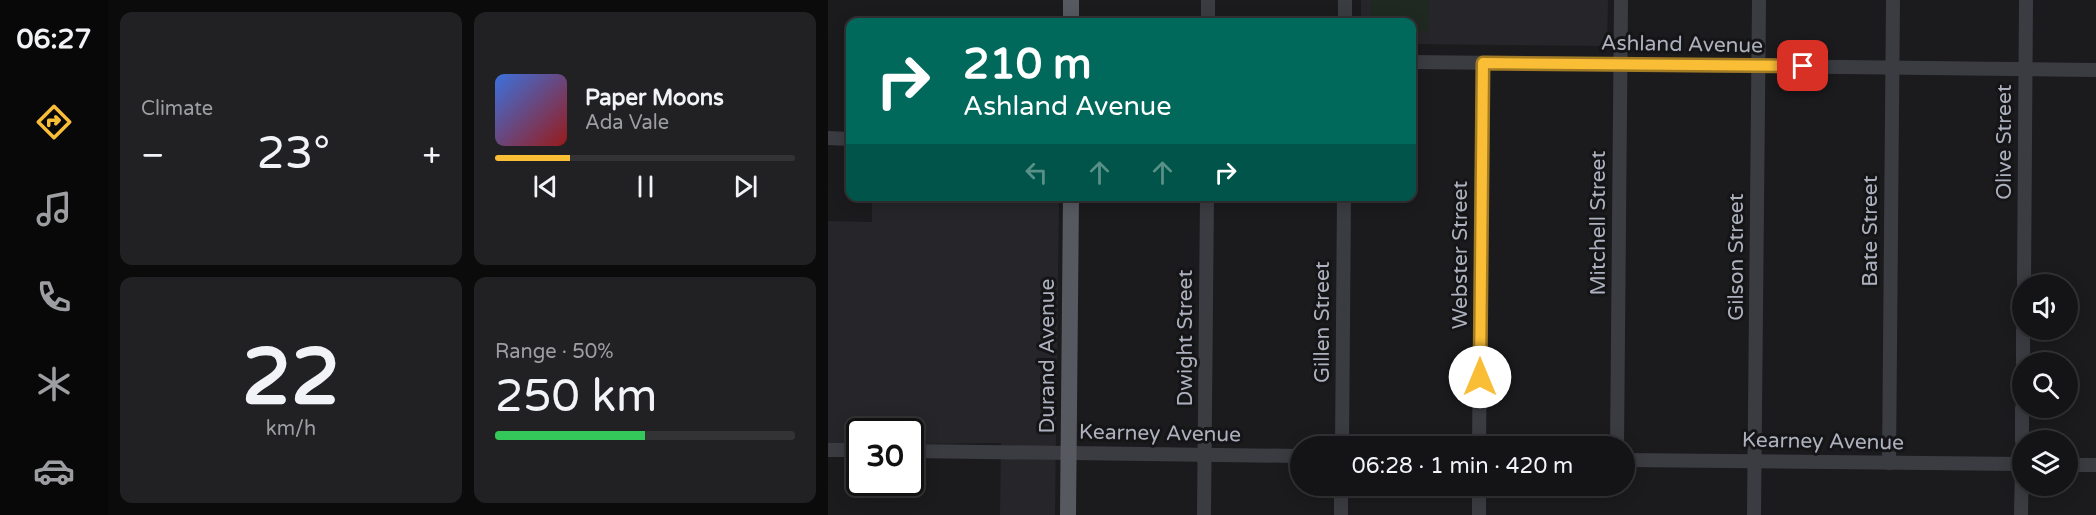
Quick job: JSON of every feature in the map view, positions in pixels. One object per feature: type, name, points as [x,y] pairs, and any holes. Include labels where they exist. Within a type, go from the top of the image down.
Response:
[{"type":"main road","points":[[1071,0],[1071,18]]},
{"type":"main road","name":"Durand Avenue","points":[[1068,515],[1071,201]]},
{"type":"street","points":[[1208,0],[1208,18]]},
{"type":"street","points":[[1345,0],[1345,18]]},
{"type":"street","name":"Mitchell Street","points":[[1617,436],[1621,0]]},
{"type":"street","name":"Gilson Street","points":[[1754,515],[1759,0]]},
{"type":"street","name":"Bate Street","points":[[1889,463],[1893,0]]},
{"type":"street","name":"Olive Street","points":[[2024,274],[2026,0]]},
{"type":"street","name":"Ashland Avenue","points":[[1416,62],[2096,70]]},
{"type":"street","name":"Webster Street","points":[[1479,436],[1483,63]]},
{"type":"street","points":[[828,138],[846,139]]},
{"type":"street","name":"Dwight Street","points":[[1204,515],[1207,201]]},
{"type":"street","name":"Gillen Street","points":[[1342,436],[1344,201]]},
{"type":"street","points":[[828,450],[846,450]]},
{"type":"street","name":"Kearney Avenue","points":[[924,451],[1290,456]]},
{"type":"street","name":"Kearney Avenue","points":[[1635,459],[2012,465]]},
{"type":"street","points":[[2078,465],[2096,465]]},
{"type":"street","points":[[1341,496],[1341,515]]},
{"type":"street","points":[[1479,496],[1479,515]]},
{"type":"street","points":[[2021,496],[2021,515]]},
{"type":"shaded area","points":[[1361,0],[1608,0],[1607,46],[1416,44],[1416,18],[1361,18]]},
{"type":"shaded area","points":[[1371,0],[1430,0],[1428,33],[1416,33],[1416,18],[1370,18]]},
{"type":"shaded area","points":[[872,201],[1059,201],[1055,515],[1000,515],[1001,443],[924,444],[924,418],[846,418],[846,444],[828,445],[828,221],[872,222]]},
{"type":"route","points":[[1480,377],[1483,63],[1803,66]]}]
